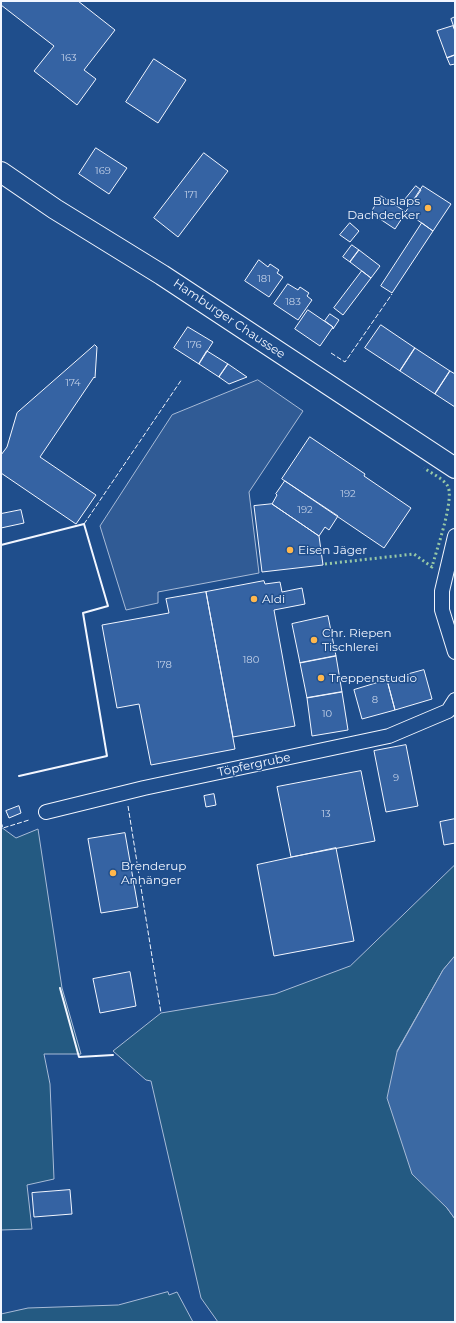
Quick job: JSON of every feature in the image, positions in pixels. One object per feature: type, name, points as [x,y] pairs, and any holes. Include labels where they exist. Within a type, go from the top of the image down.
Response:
[{"type":"main road","name":"Hamburger Chaussee","points":[[1,172],[55,209],[160,273],[455,468]]},
{"type":"street","points":[[455,536],[442,591],[442,610],[455,652]]},
{"type":"street","name":"Töpfergrube","points":[[46,812],[144,788],[389,736],[448,711],[455,700]]},
{"type":"shaded area","points":[[258,380],[303,411],[249,492],[259,573],[158,592],[158,603],[126,610],[100,526],[172,415]]},
{"type":"shaded area","points":[[1,827],[16,838],[38,829],[62,988],[81,1054],[44,1054],[50,1084],[54,1179],[27,1185],[32,1229],[1,1230]]},
{"type":"shaded area","points":[[455,865],[455,956],[443,970],[397,1051],[447,1208],[455,1219],[455,1322],[218,1322],[201,1298],[151,1081],[146,1080],[113,1051],[161,1013],[275,994],[350,966]]},
{"type":"shaded area","points":[[455,956],[455,1219],[447,1208],[412,1174],[387,1098],[397,1052],[443,970]]},
{"type":"shaded area","points":[[168,1292],[169,1295],[177,1292],[193,1322],[1,1322],[1,1314],[28,1308],[118,1305]]},
{"type":"building","points":[[1,1],[78,1],[115,30],[84,70],[96,79],[77,105],[34,71],[54,46],[1,5]]},
{"type":"building","points":[[455,17],[455,30],[451,19]]},
{"type":"building","points":[[453,26],[455,31],[455,55],[447,58],[437,31]]},
{"type":"building","points":[[455,55],[455,64],[450,65],[447,58]]},
{"type":"building","points":[[154,59],[186,80],[158,123],[126,102]]},
{"type":"building","points":[[96,148],[127,168],[109,194],[79,174]]},
{"type":"building","points":[[204,153],[228,171],[178,237],[154,218]]},
{"type":"building","points":[[416,186],[421,190],[410,206],[403,202]]},
{"type":"building","name":"Buslaps Dachdecker","points":[[423,186],[451,204],[433,231],[406,212]]},
{"type":"building","points":[[381,196],[406,212],[395,229],[371,213]]},
{"type":"building","points":[[350,223],[359,231],[350,242],[340,235]]},
{"type":"building","points":[[422,223],[433,231],[392,293],[381,286]]},
{"type":"building","points":[[352,245],[359,250],[350,262],[343,257]]},
{"type":"building","points":[[359,250],[380,266],[371,278],[350,262]]},
{"type":"building","points":[[259,260],[268,267],[270,264],[279,270],[277,273],[283,277],[269,297],[245,281]]},
{"type":"building","points":[[362,271],[371,278],[343,315],[334,308]]},
{"type":"building","points":[[288,284],[298,290],[300,287],[309,293],[307,296],[312,300],[298,320],[274,304]]},
{"type":"building","points":[[308,310],[333,327],[320,346],[295,329]]},
{"type":"building","points":[[330,314],[339,320],[333,329],[333,327],[325,321]]},
{"type":"building","points":[[381,325],[415,348],[400,371],[365,348]]},
{"type":"building","points":[[188,327],[213,342],[199,364],[174,348]]},
{"type":"building","points":[[95,345],[97,347],[95,378],[94,377],[40,457],[96,495],[76,524],[1,473],[1,455],[7,447],[17,413]]},
{"type":"building","points":[[415,348],[450,371],[435,394],[400,371]]},
{"type":"building","points":[[207,351],[228,364],[219,377],[199,364]]},
{"type":"building","points":[[228,364],[247,377],[229,384],[219,377]]},
{"type":"building","points":[[450,371],[455,374],[455,407],[435,394]]},
{"type":"building","points":[[310,437],[365,474],[364,476],[411,508],[384,548],[282,479]]},
{"type":"building","name":"Eisen Jäger","points":[[285,481],[338,516],[329,530],[325,527],[319,536],[272,504],[277,495],[276,494]]},
{"type":"building","name":"Eisen Jäger","points":[[272,504],[319,536],[323,565],[262,572],[254,506]]},
{"type":"building","points":[[21,510],[24,523],[1,528],[1,514]]},
{"type":"building","points":[[264,581],[265,584],[280,582],[282,592],[302,588],[305,604],[274,610],[295,726],[233,737],[206,592]]},
{"type":"building","points":[[206,592],[235,749],[151,765],[139,704],[117,708],[102,625],[169,613],[166,599]]},
{"type":"building","name":"Chr. Riepen Tischlerei","points":[[328,616],[336,656],[300,663],[292,624]]},
{"type":"building","name":"Treppenstudio","points":[[336,656],[342,692],[307,698],[300,663]]},
{"type":"building","points":[[424,670],[432,699],[395,710],[387,680]]},
{"type":"building","points":[[387,680],[395,710],[362,719],[354,690]]},
{"type":"building","points":[[342,692],[348,730],[312,736],[307,698]]},
{"type":"building","points":[[406,745],[418,806],[386,812],[374,751]]},
{"type":"building","points":[[361,771],[375,841],[291,857],[277,787]]},
{"type":"building","points":[[214,794],[216,805],[206,807],[204,796]]},
{"type":"building","points":[[19,806],[21,813],[9,818],[6,811]]},
{"type":"building","points":[[455,819],[455,843],[444,845],[440,822]]},
{"type":"building","name":"Brenderup Anhänger","points":[[125,833],[138,907],[101,913],[88,839]]},
{"type":"building","points":[[336,848],[354,941],[274,956],[257,865]]},
{"type":"building","points":[[130,972],[136,1006],[100,1013],[93,979]]},
{"type":"building","points":[[70,1190],[72,1214],[34,1217],[32,1193]]},
{"type":"hedge","points":[[325,564],[414,554],[432,567],[447,512],[449,491],[447,485],[442,480],[424,468]]},
{"type":"fence","points":[[331,353],[345,362],[392,294]]},
{"type":"fence","points":[[84,524],[182,379]]},
{"type":"fence","points":[[128,806],[161,1013]]},
{"type":"fence","points":[[1,822],[3,828],[29,820]]},
{"type":"wall","points":[[1,545],[84,524],[108,606],[83,613],[107,756],[19,776]]},
{"type":"wall","points":[[60,988],[79,1057],[113,1055]]},
{"type":"place","name":"Buslaps Dachdecker","points":[[428,208]]},
{"type":"place","name":"Eisen Jäger","points":[[290,550]]},
{"type":"place","name":"Aldi","points":[[254,599]]},
{"type":"place","name":"Chr. Riepen Tischlerei","points":[[314,640]]},
{"type":"place","name":"Treppenstudio","points":[[321,678]]},
{"type":"place","name":"Brenderup Anhänger","points":[[113,873]]}]
